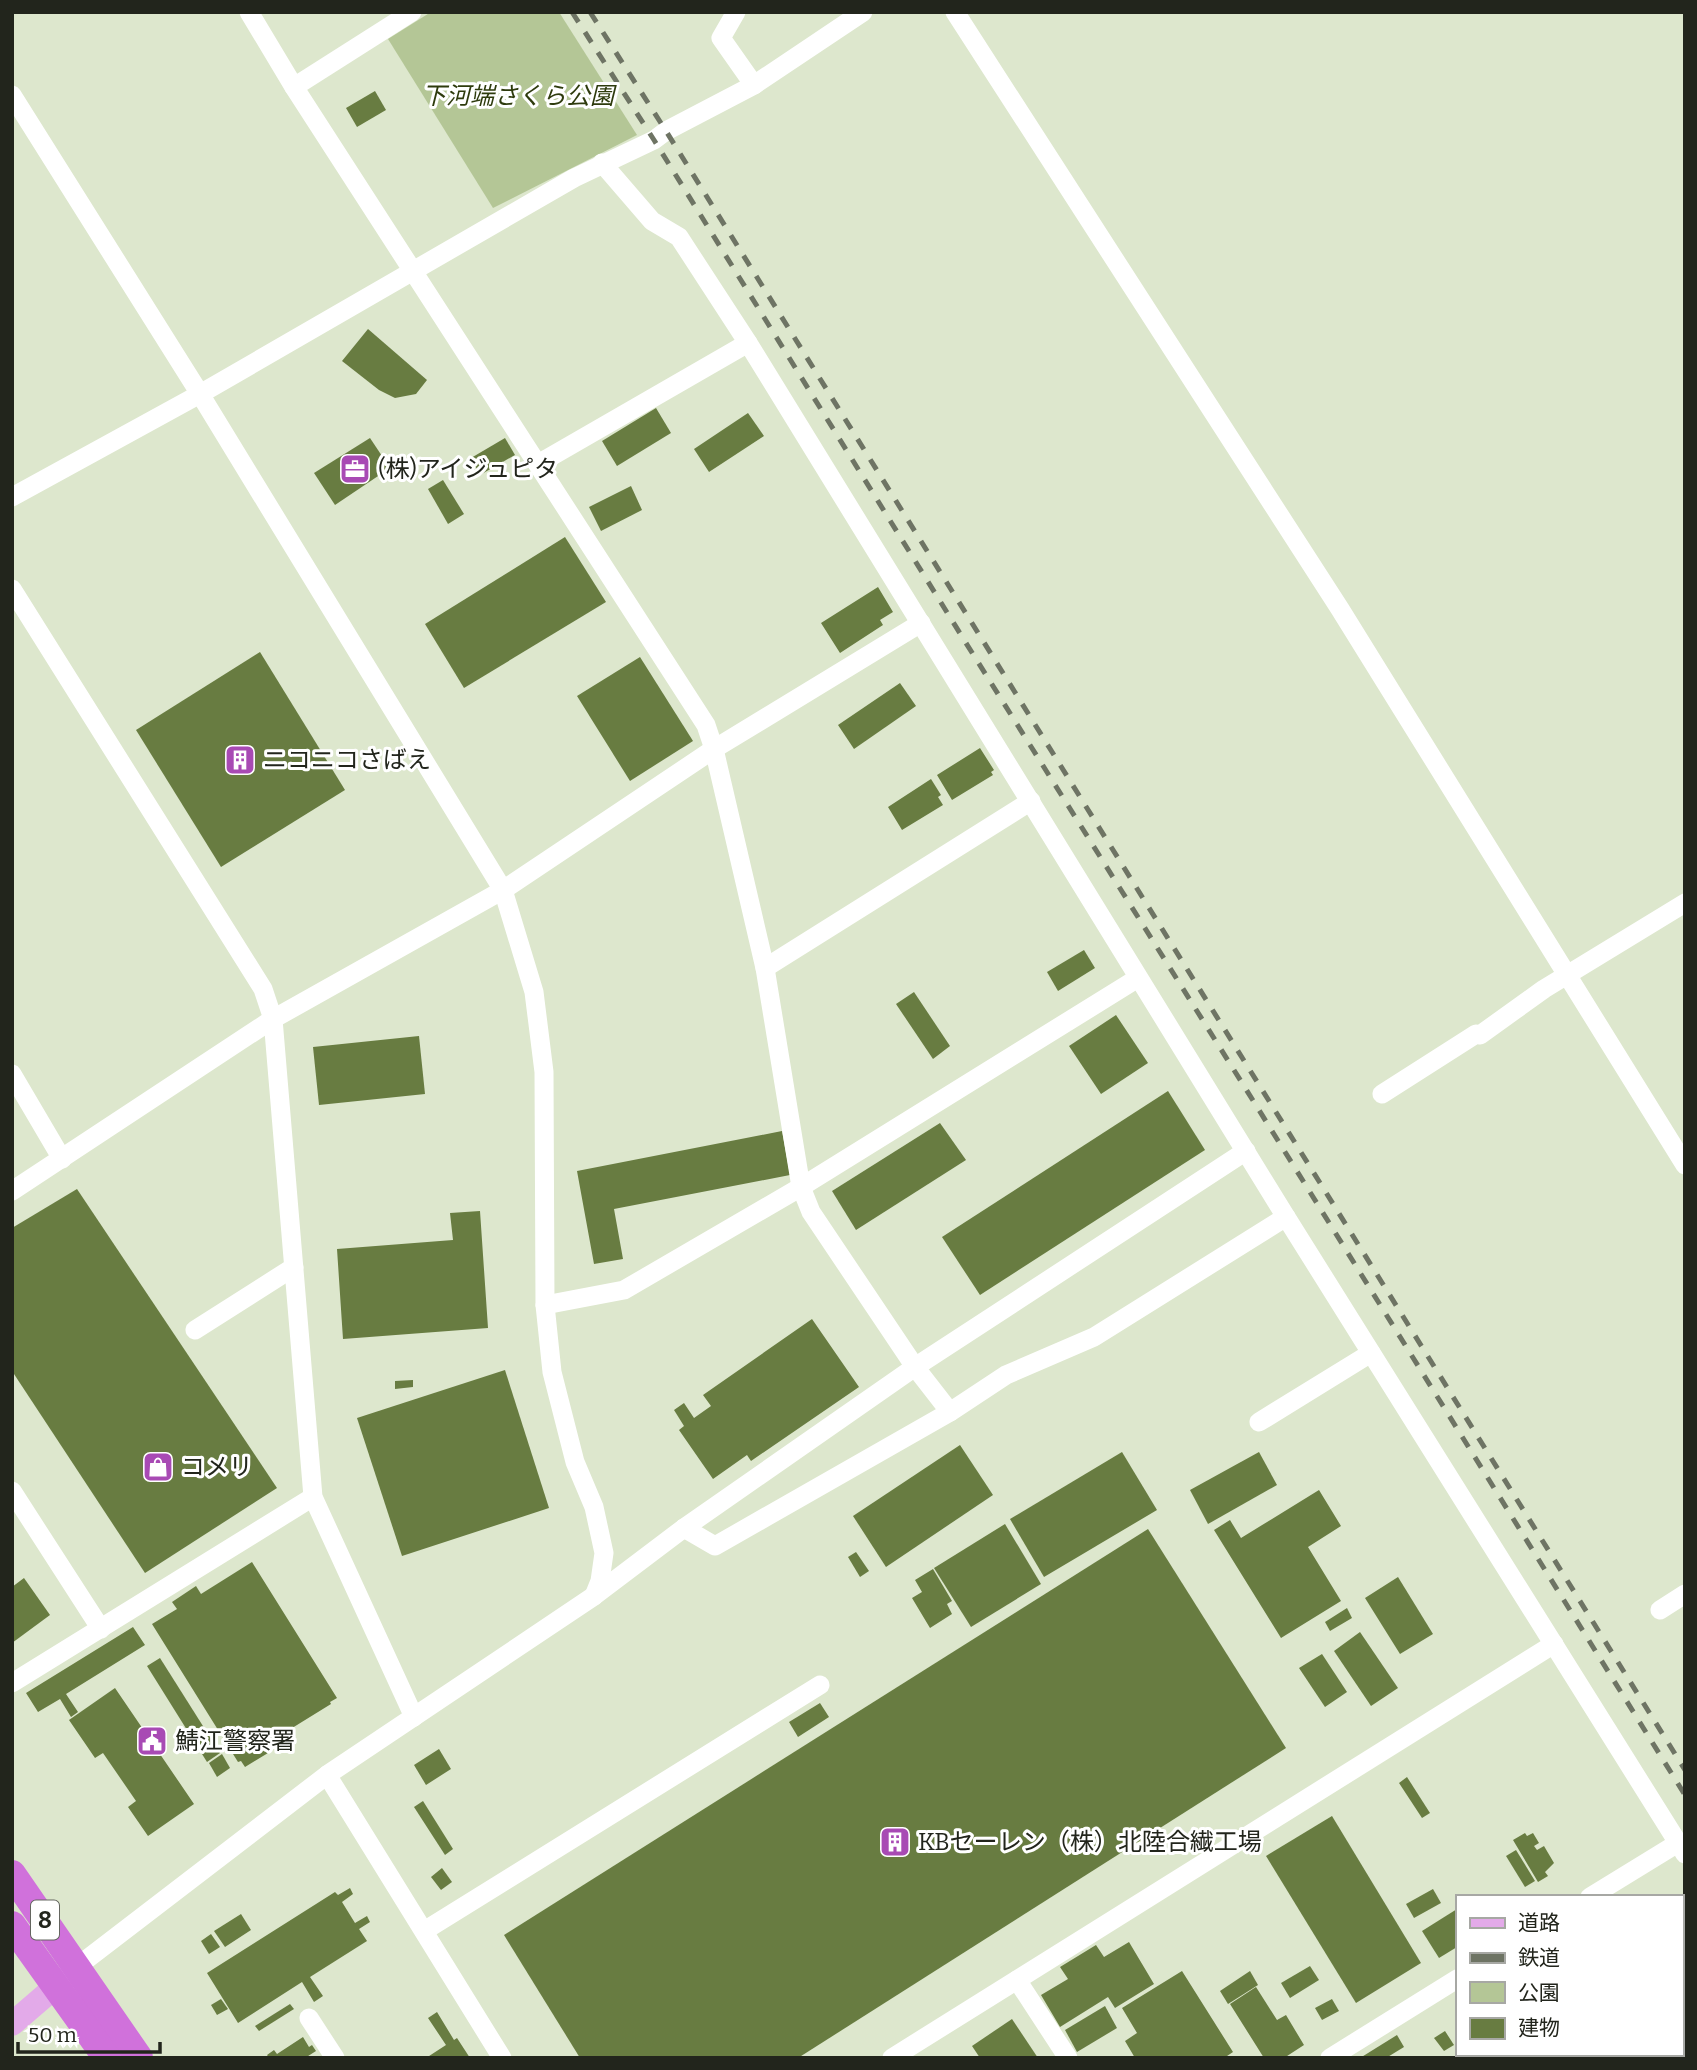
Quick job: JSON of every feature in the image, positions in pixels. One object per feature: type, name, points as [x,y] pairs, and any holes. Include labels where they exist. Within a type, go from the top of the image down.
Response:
[{"type":"highway","name":"8","points":[[12,1874],[139,2058]]},
{"type":"highway","name":"8","points":[[12,1925],[107,2058]]},
{"type":"main road","points":[[12,2024],[78,1966]]},
{"type":"street","points":[[249,12],[294,87],[706,725],[714,749],[765,968],[801,1187],[811,1212],[915,1367],[950,1412]]},
{"type":"street","points":[[294,87],[412,12]]},
{"type":"street","points":[[736,12],[721,38],[754,85]]},
{"type":"street","points":[[12,497],[200,394],[602,163],[654,140],[666,131],[754,85],[863,12]]},
{"type":"street","points":[[955,12],[1340,609],[1685,1165]]},
{"type":"street","points":[[12,95],[200,394],[503,890],[534,992],[544,1072],[545,1305],[552,1372],[575,1462],[594,1507],[604,1553],[600,1581],[594,1596]]},
{"type":"street","points":[[602,163],[652,221],[679,237],[748,343],[1286,1217],[1681,1849],[1594,1895]]},
{"type":"street","points":[[538,464],[748,343]]},
{"type":"street","points":[[12,589],[263,989],[273,1019],[313,1497],[414,1717]]},
{"type":"street","points":[[12,1191],[273,1019],[503,890],[714,749],[921,623]]},
{"type":"street","points":[[765,968],[1031,801]]},
{"type":"street","points":[[1382,1094],[1476,1034],[1480,1035],[1544,989],[1685,903]]},
{"type":"street","points":[[545,1305],[624,1290],[801,1187],[1139,978]]},
{"type":"street","points":[[12,1074],[62,1159]]},
{"type":"street","points":[[78,1966],[327,1775],[594,1596],[684,1528],[915,1367],[1246,1151]]},
{"type":"street","points":[[684,1528],[715,1546],[950,1412],[1006,1375],[1094,1337],[1286,1217]]},
{"type":"street","points":[[195,1330],[294,1267]]},
{"type":"street","points":[[1259,1422],[1371,1353]]},
{"type":"street","points":[[12,1492],[101,1629]]},
{"type":"street","points":[[12,1682],[313,1497]]},
{"type":"street","points":[[1660,1610],[1685,1594]]},
{"type":"street","points":[[892,2058],[1554,1644]]},
{"type":"street","points":[[424,1931],[820,1685]]},
{"type":"street","points":[[327,1775],[502,2058]]},
{"type":"street","points":[[1017,1980],[1068,2058]]},
{"type":"street","points":[[1330,2058],[1456,1980]]},
{"type":"street","points":[[309,2018],[335,2058]]},
{"type":"green space","name":"下河端さくら公園","points":[[431,12],[559,12],[637,135],[493,208],[388,39]]},
{"type":"building","points":[[375,91],[386,110],[357,127],[346,108]]},
{"type":"building","points":[[368,329],[427,380],[416,394],[395,398],[379,390],[342,361]]},
{"type":"building","points":[[656,408],[671,433],[617,466],[602,441]]},
{"type":"building","points":[[748,413],[764,436],[709,472],[694,449]]},
{"type":"building","points":[[370,438],[390,468],[335,505],[314,473]]},
{"type":"building","points":[[505,438],[515,455],[480,475],[471,458]]},
{"type":"building","points":[[443,480],[464,514],[448,524],[428,489]]},
{"type":"building","points":[[631,486],[642,510],[601,531],[589,507]]},
{"type":"building","points":[[565,537],[606,602],[464,688],[425,624]]},
{"type":"building","points":[[878,587],[893,612],[880,620],[883,625],[840,653],[821,623]]},
{"type":"building","name":"ニコニコさばえ","points":[[260,652],[345,790],[221,867],[136,730]]},
{"type":"building","points":[[640,657],[693,741],[630,781],[577,696]]},
{"type":"building","points":[[900,683],[916,706],[854,749],[838,725]]},
{"type":"building","points":[[980,748],[994,770],[991,772],[993,775],[952,800],[937,775]]},
{"type":"building","points":[[931,779],[941,795],[938,797],[943,805],[902,830],[888,807]]},
{"type":"building","points":[[1084,950],[1095,968],[1058,991],[1047,972]]},
{"type":"building","points":[[914,992],[950,1046],[933,1059],[896,1004]]},
{"type":"building","points":[[1116,1015],[1148,1063],[1101,1094],[1069,1046]]},
{"type":"building","points":[[419,1036],[425,1094],[319,1105],[313,1047]]},
{"type":"building","points":[[1168,1091],[1205,1150],[980,1295],[942,1237]]},
{"type":"building","points":[[940,1123],[966,1160],[856,1230],[832,1191]]},
{"type":"building","points":[[782,1131],[790,1175],[614,1209],[623,1259],[594,1264],[577,1171]]},
{"type":"building","points":[[77,1189],[277,1488],[145,1573],[12,1371],[12,1228]]},
{"type":"building","points":[[480,1211],[488,1328],[343,1339],[337,1249],[453,1240],[450,1213]]},
{"type":"building","points":[[812,1319],[859,1387],[751,1461],[747,1455],[713,1479],[679,1430],[684,1426],[674,1410],[684,1403],[694,1418],[711,1406],[703,1395]]},
{"type":"building","points":[[505,1370],[549,1508],[402,1556],[357,1418]]},
{"type":"building","points":[[413,1380],[413,1387],[395,1389],[395,1381]]},
{"type":"building","points":[[960,1445],[993,1495],[886,1567],[853,1516]]},
{"type":"building","points":[[1122,1452],[1157,1510],[1044,1577],[1010,1519]]},
{"type":"building","points":[[1259,1452],[1277,1485],[1208,1524],[1190,1490]]},
{"type":"building","points":[[1319,1490],[1341,1526],[1308,1547],[1341,1601],[1281,1638],[1214,1530],[1230,1520],[1241,1538]]},
{"type":"building","points":[[1005,1524],[1041,1584],[971,1627],[934,1568]]},
{"type":"building","name":"KBセーレン（株）北陸合繊工場","points":[[1148,1529],[1286,1748],[798,2058],[580,2058],[504,1935]]},
{"type":"building","points":[[856,1552],[869,1571],[860,1577],[848,1557]]},
{"type":"building","points":[[252,1562],[337,1698],[263,1746],[268,1753],[245,1767],[241,1761],[238,1762],[152,1624],[177,1609],[172,1602],[196,1586],[201,1594]]},
{"type":"building","points":[[933,1569],[952,1601],[947,1604],[952,1614],[930,1628],[912,1598],[922,1592],[915,1580]]},
{"type":"building","points":[[1398,1577],[1433,1634],[1400,1654],[1365,1598]]},
{"type":"building","points":[[24,1578],[50,1615],[12,1643],[12,1587]]},
{"type":"building","points":[[1347,1608],[1352,1618],[1330,1631],[1325,1622]]},
{"type":"building","points":[[133,1627],[145,1645],[66,1694],[78,1712],[71,1717],[60,1699],[38,1712],[26,1693]]},
{"type":"building","points":[[1360,1632],[1398,1688],[1371,1706],[1334,1651]]},
{"type":"building","points":[[1322,1654],[1347,1692],[1325,1707],[1299,1668]]},
{"type":"building","points":[[160,1658],[220,1753],[207,1762],[147,1666]]},
{"type":"building","points":[[115,1688],[194,1804],[148,1836],[128,1807],[136,1801],[103,1753],[95,1758],[69,1720]]},
{"type":"building","points":[[820,1703],[829,1717],[798,1737],[789,1722]]},
{"type":"building","points":[[439,1749],[451,1769],[426,1785],[414,1765]]},
{"type":"building","points":[[222,1754],[230,1768],[217,1777],[209,1763]]},
{"type":"building","points":[[1407,1777],[1430,1813],[1422,1818],[1399,1783]]},
{"type":"building","points":[[423,1801],[453,1849],[445,1855],[414,1807]]},
{"type":"building","points":[[1332,1816],[1421,1963],[1356,2003],[1266,1856]]},
{"type":"building","points":[[1525,1833],[1527,1836],[1533,1833],[1539,1843],[1534,1846],[1537,1850],[1544,1846],[1554,1863],[1545,1872],[1548,1876],[1538,1882],[1513,1840]]},
{"type":"building","points":[[1516,1850],[1535,1881],[1525,1887],[1506,1856]]},
{"type":"building","points":[[442,1868],[452,1882],[441,1890],[431,1877]]},
{"type":"building","points":[[350,1888],[353,1894],[342,1902],[355,1923],[367,1916],[370,1922],[359,1929],[367,1941],[310,1977],[323,1996],[314,2002],[302,1982],[238,2023],[207,1973],[335,1892],[338,1895]]},
{"type":"building","points":[[1433,1889],[1441,1903],[1414,1918],[1406,1904]]},
{"type":"building","points":[[1456,1910],[1456,1948],[1439,1958],[1422,1931]]},
{"type":"building","points":[[241,1914],[251,1930],[225,1947],[214,1931]]},
{"type":"building","points":[[211,1934],[220,1947],[209,1954],[201,1941]]},
{"type":"building","points":[[1129,1942],[1154,1984],[1115,2008],[1108,1997],[1060,2027],[1041,1995],[1068,1979],[1060,1967],[1096,1945],[1104,1957]]},
{"type":"building","points":[[1310,1966],[1319,1980],[1290,1998],[1281,1983]]},
{"type":"building","points":[[1182,1971],[1233,2052],[1224,2058],[1135,2058],[1125,2041],[1137,2033],[1122,2008]]},
{"type":"building","points":[[1250,1971],[1258,1985],[1228,2004],[1220,1991]]},
{"type":"building","points":[[1256,1987],[1277,2020],[1286,2015],[1304,2045],[1284,2058],[1264,2058],[1230,2004]]},
{"type":"building","points":[[221,1999],[228,2009],[217,2015],[211,2005]]},
{"type":"building","points":[[1332,1999],[1339,2011],[1322,2020],[1315,2008]]},
{"type":"building","points":[[290,2004],[294,2009],[259,2031],[255,2026]]},
{"type":"building","points":[[1105,2006],[1117,2028],[1077,2052],[1065,2030]]},
{"type":"building","points":[[437,2012],[454,2040],[457,2038],[470,2058],[426,2058],[446,2045],[428,2018]]},
{"type":"building","points":[[1012,2019],[1038,2058],[980,2058],[972,2046]]},
{"type":"building","points":[[1445,2031],[1454,2045],[1444,2051],[1434,2038]]},
{"type":"building","points":[[1397,2035],[1404,2047],[1386,2058],[1360,2058]]},
{"type":"building","points":[[303,2037],[309,2047],[312,2045],[316,2051],[305,2058],[269,2058],[267,2055],[274,2050],[277,2054]]},
{"type":"railway","points":[[572,12],[1685,1795]]},
{"type":"railway","points":[[590,12],[1685,1770]]},
{"type":"place","name":"(株)アイジュピタ","points":[[355,469]]},
{"type":"place","name":"ニコニコさばえ","points":[[240,760]]},
{"type":"place","name":"コメリ","points":[[158,1467]]},
{"type":"place","name":"鯖江警察署","points":[[152,1741]]},
{"type":"place","name":"KBセーレン（株）北陸合繊工場","points":[[895,1842]]}]
